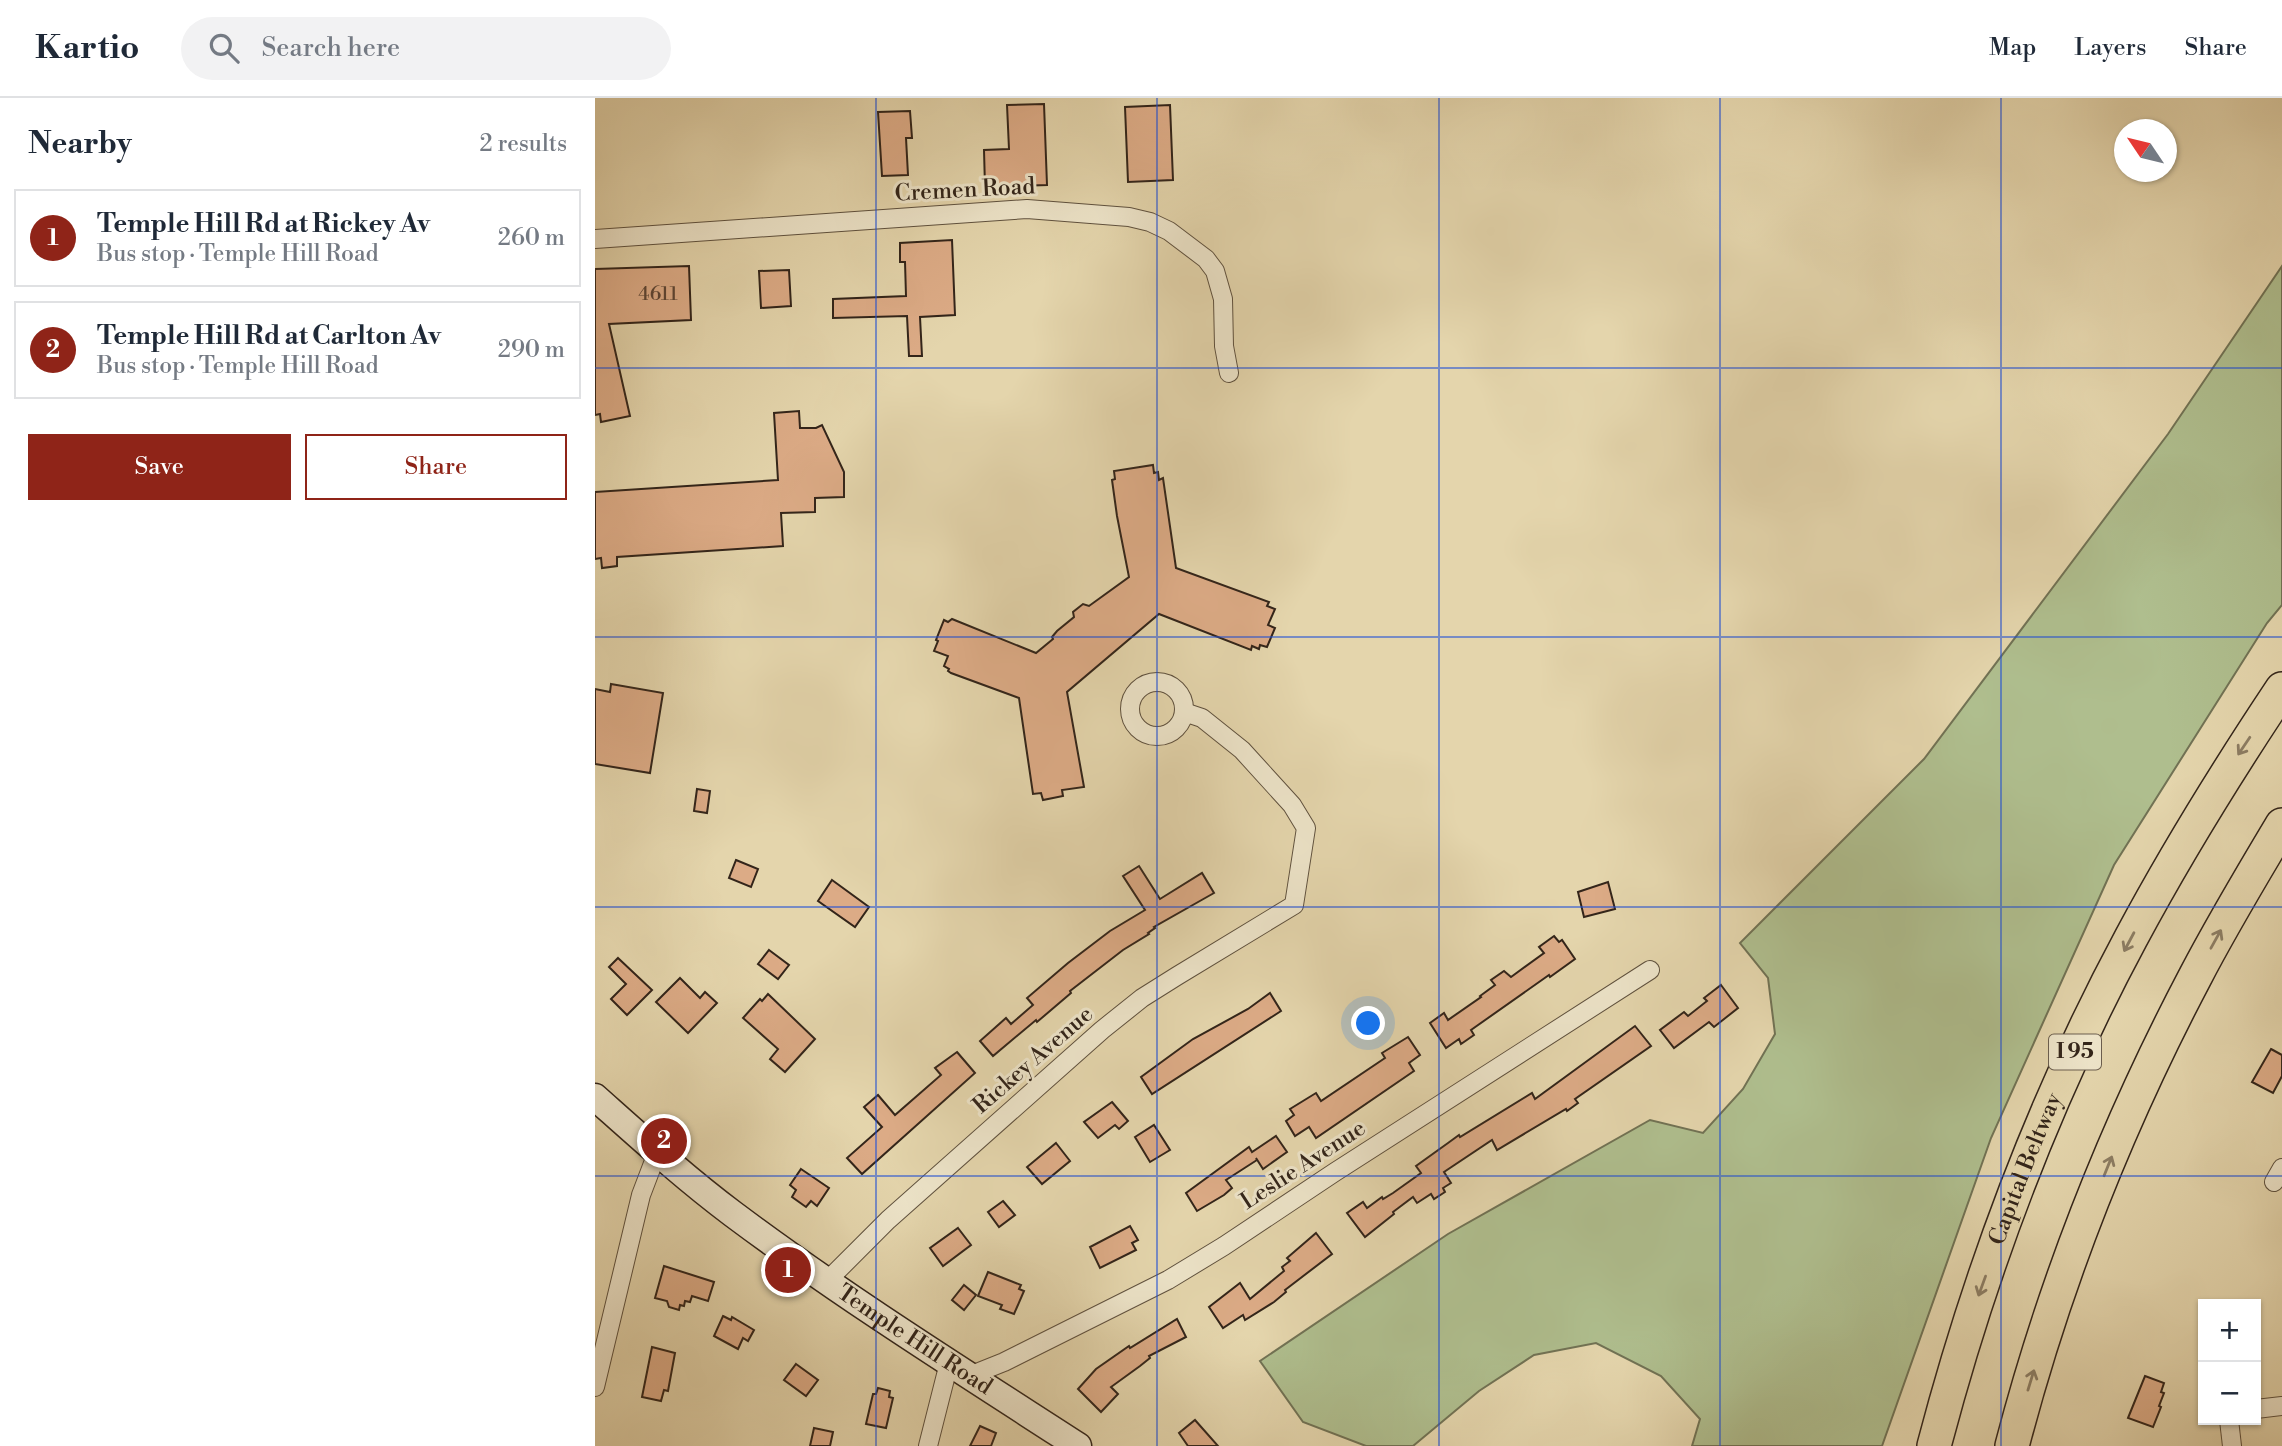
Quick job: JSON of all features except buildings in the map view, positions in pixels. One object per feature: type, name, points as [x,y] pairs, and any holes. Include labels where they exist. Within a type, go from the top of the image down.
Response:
[{"type":"highway","name":"Capital Beltway","points":[[1934,1446],[1970,1322],[2007,1215],[2047,1114],[2086,1028],[2130,939],[2183,845],[2282,689]]},
{"type":"highway","points":[[2012,1446],[2048,1325],[2116,1146],[2195,978],[2282,825]]},
{"type":"main road","name":"Temple Hill Road","points":[[595,1097],[657,1153],[733,1213],[827,1281],[1078,1446]]},
{"type":"street","name":"Cremen Road","points":[[595,239],[1027,209],[1129,217],[1150,222],[1169,231],[1206,258],[1215,271],[1223,299],[1224,346],[1229,373]]},
{"type":"street","name":"Rickey Avenue","points":[[827,1281],[888,1220],[1102,1030],[1142,998],[1294,905],[1306,828],[1292,805],[1242,750],[1202,718],[1184,712]]},
{"type":"street","name":"Leslie Avenue","points":[[959,1369],[1004,1362],[1168,1280],[1650,970]]},
{"type":"street","points":[[595,1387],[641,1195],[657,1153]]},
{"type":"street","points":[[928,1446],[959,1369]]},
{"type":"street","points":[[2261,1408],[2282,1406]]},
{"type":"street","points":[[2230,1425],[2232,1446]]},
{"type":"green space","points":[[2282,266],[2282,605],[2267,623],[2114,865],[1991,1138],[1882,1446],[1692,1446],[1700,1419],[1661,1376],[1596,1343],[1534,1355],[1479,1391],[1413,1446],[1366,1446],[1303,1422],[1260,1361],[1448,1234],[1650,1120],[1703,1133],[1743,1089],[1775,1034],[1768,978],[1740,943],[1924,759],[2168,434]]},
{"type":"place","name":"Temple Hill Rd at Carlton Av","points":[[664,1141]]},
{"type":"place","name":"Temple Hill Rd at Rickey Av","points":[[788,1270]]}]
